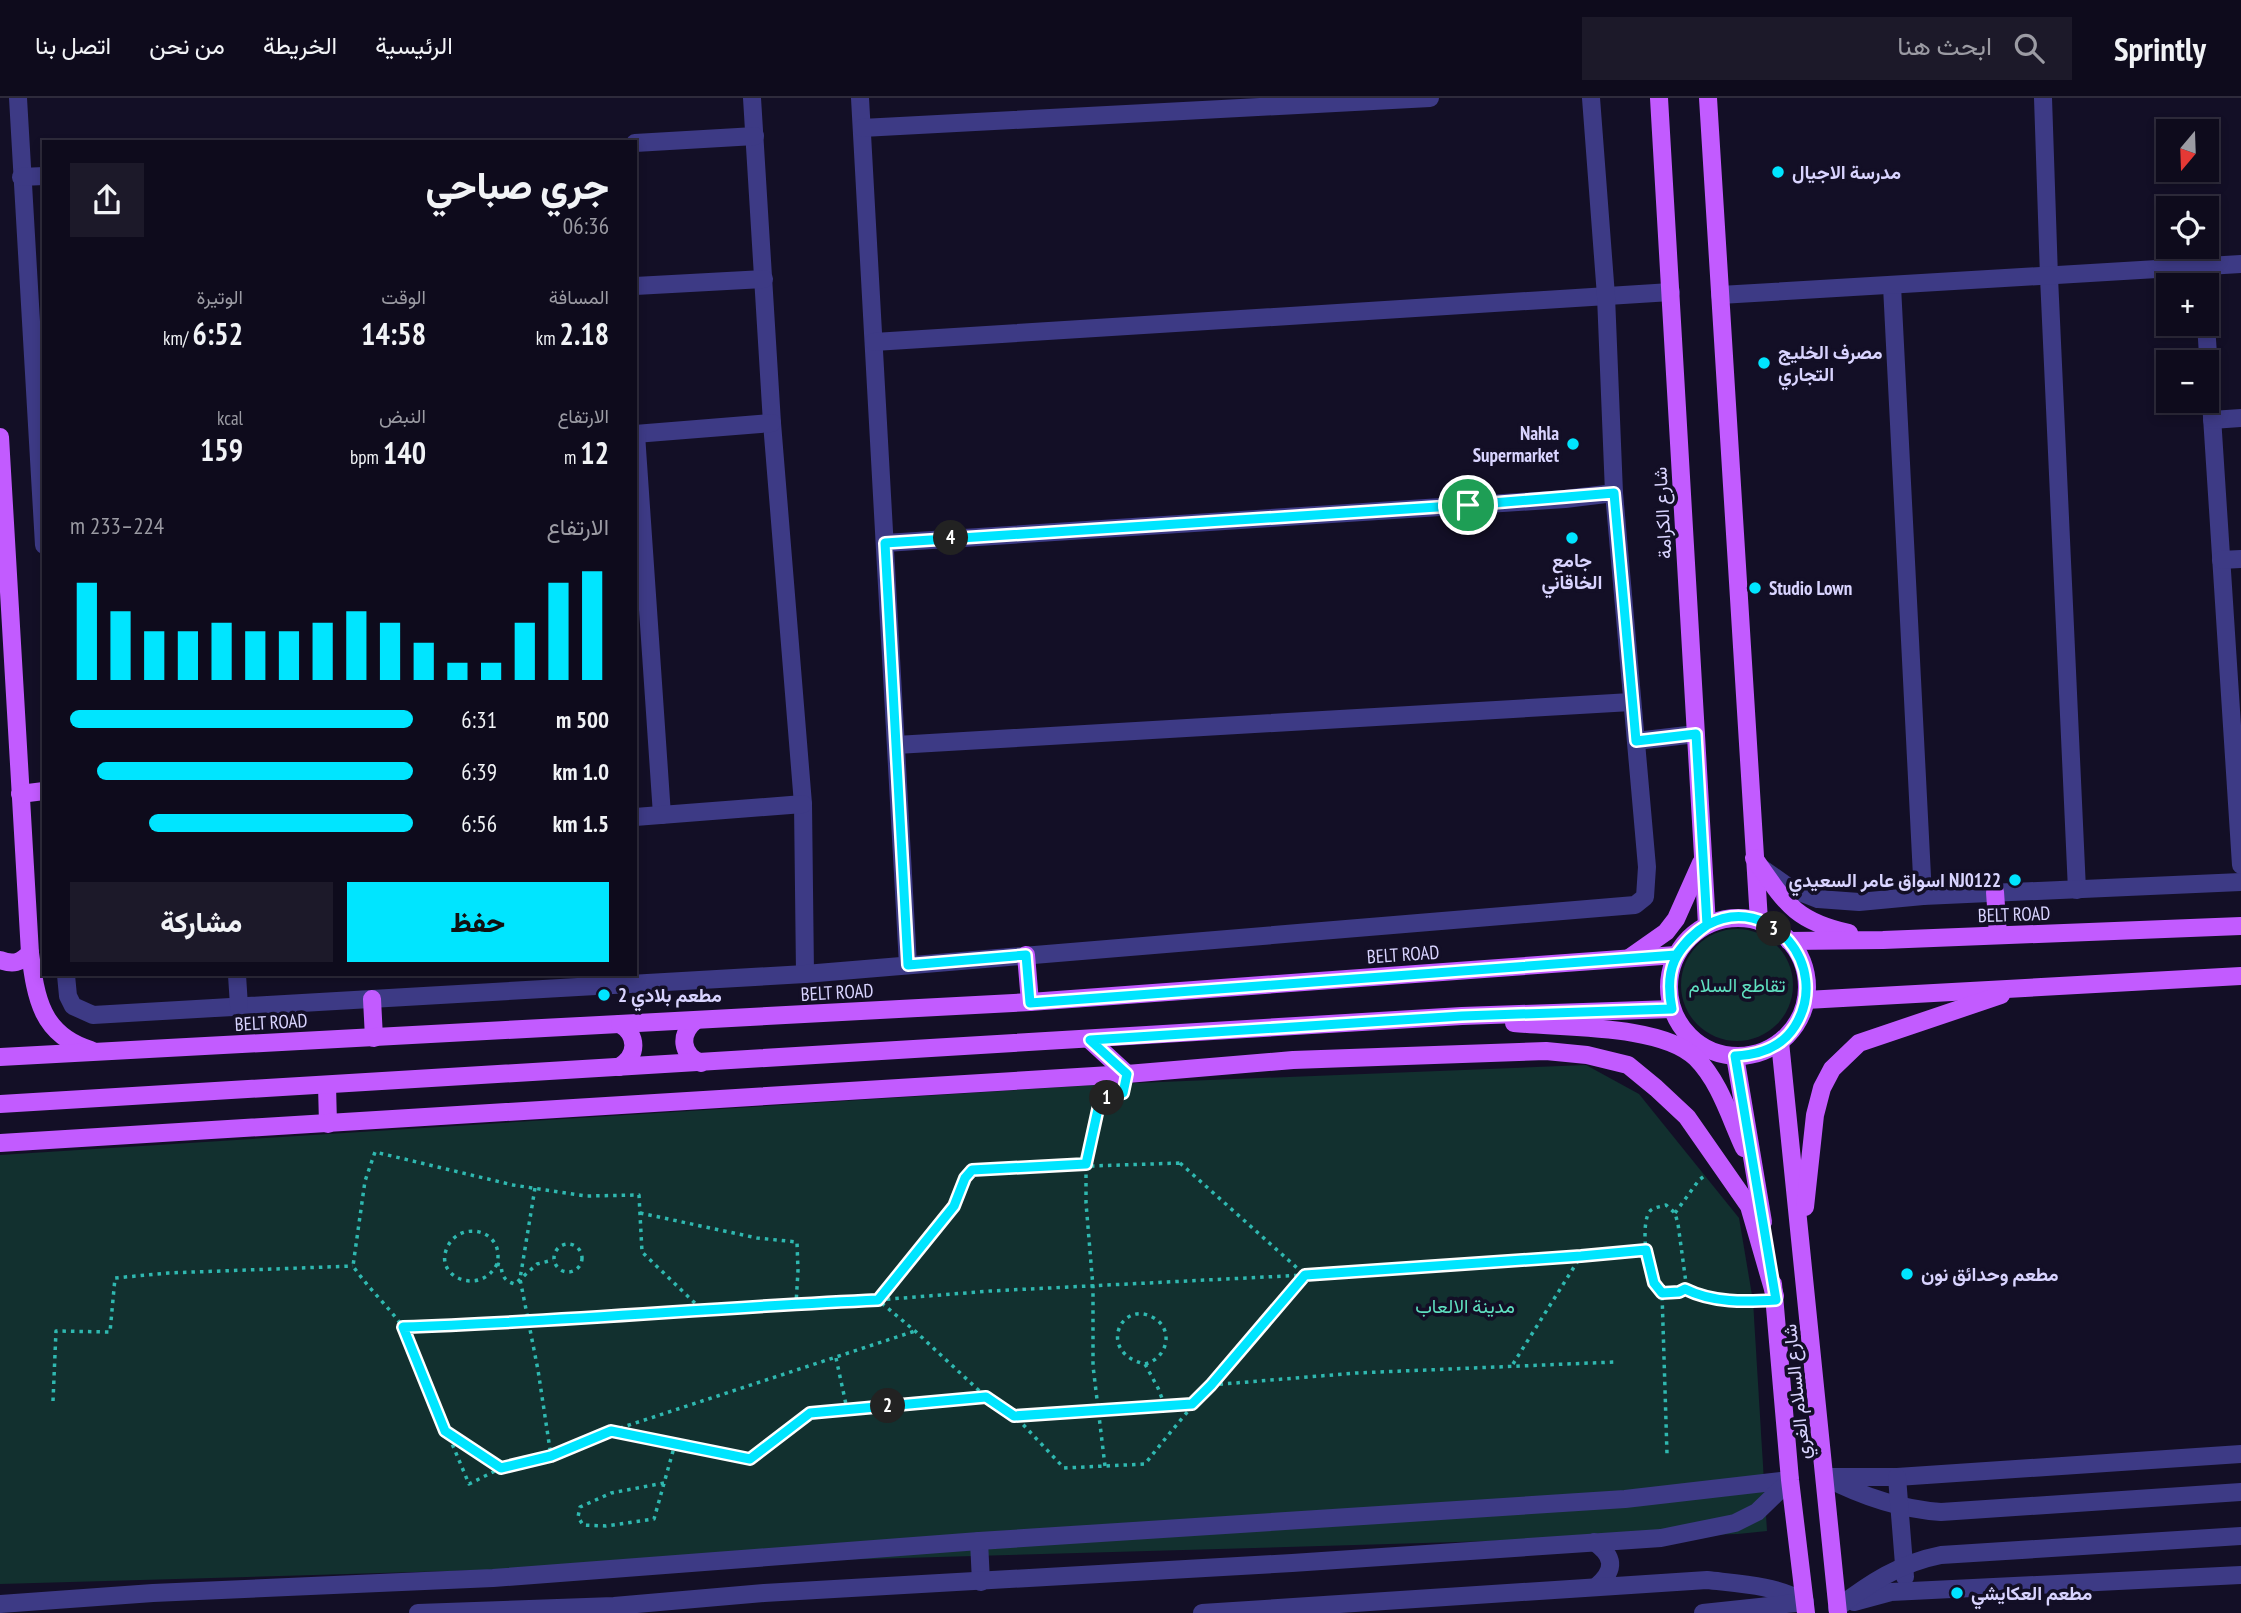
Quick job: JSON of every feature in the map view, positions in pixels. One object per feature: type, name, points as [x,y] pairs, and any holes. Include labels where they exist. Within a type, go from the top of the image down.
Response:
[{"type":"main road","name":"شارع الكرامة","points":[[1659,98],[1707,925]]},
{"type":"main road","points":[[1708,98],[1759,921]]},
{"type":"main road","points":[[0,437],[30,953],[36,996],[42,1012],[52,1026],[80,1047],[96,1052]]},
{"type":"main road","points":[[20,794],[42,791]]},
{"type":"main road","points":[[1627,959],[1666,932],[1676,919],[1703,857]]},
{"type":"main road","points":[[1757,863],[1792,909],[1809,921],[1823,927],[1883,940]]},
{"type":"main road","points":[[1995,892],[1998,935]]},
{"type":"main road","points":[[1733,919],[1759,921],[1789,940],[1805,968],[1806,1000],[1801,1016],[1793,1030],[1780,1042],[1759,1053],[1735,1056],[1715,1052],[1696,1042],[1682,1027],[1672,1009],[1670,973],[1676,955],[1689,938],[1707,925],[1733,919]]},
{"type":"main road","name":"BELT ROAD","points":[[1789,940],[1883,940],[2241,926]]},
{"type":"main road","points":[[0,960],[11,964],[21,962],[30,953]]},
{"type":"main road","points":[[1026,955],[1030,1003]]},
{"type":"main road","name":"BELT ROAD","points":[[0,1057],[1030,1003],[1676,955]]},
{"type":"main road","points":[[1806,1000],[2241,976]]},
{"type":"main road","points":[[1802,1242],[1815,1115],[1822,1088],[1832,1069],[1859,1043],[2024,988]]},
{"type":"main road","points":[[372,999],[374,1038]]},
{"type":"main road","points":[[0,1104],[1462,1016],[1672,1009]]},
{"type":"main road","points":[[1462,1016],[1546,1027],[1636,1034],[1669,1042],[1695,1057],[1713,1080],[1754,1171]]},
{"type":"main road","points":[[695,1021],[686,1031],[684,1044],[690,1056],[701,1063]]},
{"type":"main road","points":[[619,1067],[630,1059],[634,1046],[630,1033],[620,1024]]},
{"type":"main road","points":[[1090,1040],[1127,1074]]},
{"type":"main road","name":"شارع السلام الغري","points":[[1780,1042],[1837,1610]]},
{"type":"main road","points":[[0,1143],[1127,1074],[1293,1060],[1546,1051],[1587,1055],[1628,1065],[1656,1087],[1687,1118],[1749,1206],[1775,1298]]},
{"type":"main road","name":"شارع السلام الغري","points":[[1735,1056],[1775,1298],[1790,1480],[1806,1608]]},
{"type":"main road","points":[[327,1085],[328,1124]]},
{"type":"street","points":[[18,98],[21,177],[38,319],[42,470]]},
{"type":"street","points":[[752,98],[772,423],[803,804],[805,974]]},
{"type":"street","points":[[860,98],[908,965]]},
{"type":"street","points":[[862,128],[1430,98]]},
{"type":"street","points":[[66,976],[68,996],[73,1006],[93,1015],[805,974],[1635,905],[1645,897],[1647,884],[1614,493],[1606,296],[1591,98]]},
{"type":"street","points":[[2043,98],[2077,890]]},
{"type":"street","points":[[637,143],[755,136]]},
{"type":"street","points":[[21,177],[42,176]]},
{"type":"street","points":[[2215,273],[2241,264]]},
{"type":"street","points":[[1720,295],[2049,276],[2156,277]]},
{"type":"street","points":[[637,286],[764,279]]},
{"type":"street","points":[[1892,286],[1923,896]]},
{"type":"street","points":[[874,342],[1671,292]]},
{"type":"street","points":[[2207,336],[2221,560],[2236,719],[2241,865]]},
{"type":"street","points":[[2212,420],[2241,418]]},
{"type":"street","points":[[637,434],[772,423]]},
{"type":"street","points":[[637,449],[662,815]]},
{"type":"street","points":[[885,543],[1565,499],[1614,493]]},
{"type":"street","points":[[2221,560],[2241,559]]},
{"type":"street","points":[[896,745],[1631,702]]},
{"type":"street","points":[[1636,741],[1696,734]]},
{"type":"street","points":[[637,817],[803,804]]},
{"type":"street","points":[[1757,863],[1790,888],[1818,899],[1859,902],[1995,892],[2241,882]]},
{"type":"street","points":[[237,976],[239,1006]]},
{"type":"street","points":[[1825,1477],[1897,1477],[2241,1454]]},
{"type":"street","points":[[1825,1477],[1874,1500],[1899,1507],[1941,1512],[2241,1492]]},
{"type":"street","points":[[1897,1477],[1906,1591]]},
{"type":"street","points":[[0,1604],[153,1593],[493,1578],[979,1541],[1625,1499],[1790,1480]]},
{"type":"street","points":[[418,1613],[614,1606],[764,1593],[981,1582],[1661,1538],[1735,1523],[1757,1512],[1790,1480]]},
{"type":"street","points":[[1837,1610],[1885,1574],[1904,1565],[1941,1555],[2241,1536]]},
{"type":"street","points":[[979,1541],[981,1582]]},
{"type":"street","points":[[1594,1542],[1607,1553],[1611,1564],[1607,1576],[1597,1586]]},
{"type":"street","points":[[1837,1610],[1877,1595],[1906,1591],[2241,1575]]},
{"type":"street","points":[[1202,1613],[1707,1580],[1763,1586],[1786,1592],[1806,1608]]},
{"type":"street","points":[[1703,1613],[1806,1608]]},
{"type":"path","points":[[1105,1466],[1093,1366],[1093,1287],[1086,1203],[1086,1164],[1100,1100],[1123,1093],[1127,1074]]},
{"type":"path","points":[[701,1309],[642,1252],[639,1195],[586,1196],[535,1188],[375,1152],[365,1181],[353,1266],[367,1287],[403,1327],[468,1484],[501,1468],[551,1456],[611,1431],[915,1331]]},
{"type":"path","points":[[878,1300],[954,1206],[965,1178],[972,1170],[1086,1164],[1180,1163],[1305,1275]]},
{"type":"path","points":[[1675,1213],[1699,1180],[1719,1163]]},
{"type":"path","points":[[535,1188],[520,1279],[551,1456]]},
{"type":"path","points":[[1667,1454],[1662,1293],[1654,1283],[1646,1250],[1645,1226],[1648,1214],[1654,1208],[1666,1205],[1675,1213],[1686,1269],[1685,1289]]},
{"type":"path","points":[[640,1213],[757,1238],[797,1242],[796,1304]]},
{"type":"path","points":[[473,1230],[485,1234],[495,1244],[497,1264],[488,1278],[477,1282],[466,1281],[446,1267],[445,1254],[453,1239],[462,1232],[473,1230]]},
{"type":"path","points":[[562,1244],[576,1246],[583,1257],[582,1264],[571,1271],[559,1268],[553,1260],[557,1247],[562,1244]]},
{"type":"path","points":[[403,1327],[567,1320],[990,1291],[1305,1275],[1646,1250]]},
{"type":"path","points":[[1512,1365],[1581,1256]]},
{"type":"path","points":[[497,1264],[501,1265],[502,1275],[507,1282],[515,1284],[537,1264],[553,1260]]},
{"type":"path","points":[[52,1401],[56,1331],[110,1332],[115,1278],[168,1273],[353,1266]]},
{"type":"path","points":[[878,1300],[986,1397],[1014,1416],[1065,1468],[1145,1464],[1192,1404],[1305,1275]]},
{"type":"path","points":[[1662,1293],[1685,1289],[1724,1300],[1775,1298]]},
{"type":"path","points":[[1145,1364],[1162,1353],[1166,1331],[1158,1320],[1139,1313],[1129,1316],[1122,1323],[1117,1333],[1118,1343],[1129,1359],[1145,1364],[1165,1406]]},
{"type":"path","points":[[836,1359],[847,1409]]},
{"type":"path","points":[[1211,1385],[1356,1373],[1614,1362]]},
{"type":"path","points":[[611,1431],[750,1459],[810,1413],[986,1397]]},
{"type":"path","points":[[1014,1416],[1192,1404]]},
{"type":"path","points":[[445,1431],[501,1468]]},
{"type":"path","points":[[664,1483],[611,1493],[580,1507],[578,1517],[583,1525],[606,1526],[654,1519],[675,1444]]},
{"type":"green space","name":"تقاطع السلام","points":[[1737,929],[1759,933],[1777,945],[1789,963],[1793,985],[1789,1007],[1777,1025],[1759,1037],[1737,1041],[1715,1037],[1697,1025],[1685,1007],[1681,985],[1685,963],[1697,945],[1715,933]]},
{"type":"green space","name":"مدينة الالعاب","points":[[1586,1065],[1639,1094],[1739,1218],[1753,1301],[1767,1531],[1738,1534],[0,1584],[0,1155],[1111,1084]]},
{"type":"place","name":"مدرسة الاجيال","points":[[1778,172]]},
{"type":"place","name":"مصرف الخليج التجاري","points":[[1764,363]]},
{"type":"place","name":"Nahla Supermarket","points":[[1573,444]]},
{"type":"place","name":"جامع الخاقاني","points":[[1572,538]]},
{"type":"place","name":"Studio Lown","points":[[1755,588]]},
{"type":"place","name":"اسواق عامر السعيدي NJ0122","points":[[2015,880]]},
{"type":"place","name":"مطعم بلادي 2","points":[[604,995]]},
{"type":"place","name":"مطعم وحدائق نون","points":[[1907,1274]]},
{"type":"place","name":"مطعم العكايشي","points":[[1957,1593]]},
{"type":"route","points":[[1468,505],[885,543],[908,965],[1026,955],[1030,1003],[1676,955],[1689,938],[1707,925],[1724,919],[1759,921],[1789,940],[1805,968],[1807,984],[1806,1000],[1793,1030],[1780,1042],[1759,1053],[1735,1056],[1776,1300],[1724,1300],[1685,1289],[1662,1293],[1654,1283],[1646,1250],[1305,1275],[1192,1404],[1014,1416],[986,1397],[810,1413],[750,1459],[611,1431],[551,1456],[501,1468],[445,1431],[403,1327],[567,1320],[701,1309],[878,1300],[954,1206],[965,1178],[972,1170],[1086,1164],[1100,1100],[1123,1093],[1127,1074],[1090,1040],[1462,1016],[1672,1009],[1670,973],[1676,955],[1689,938],[1707,925],[1696,734],[1636,741],[1614,493],[1468,505]]}]
